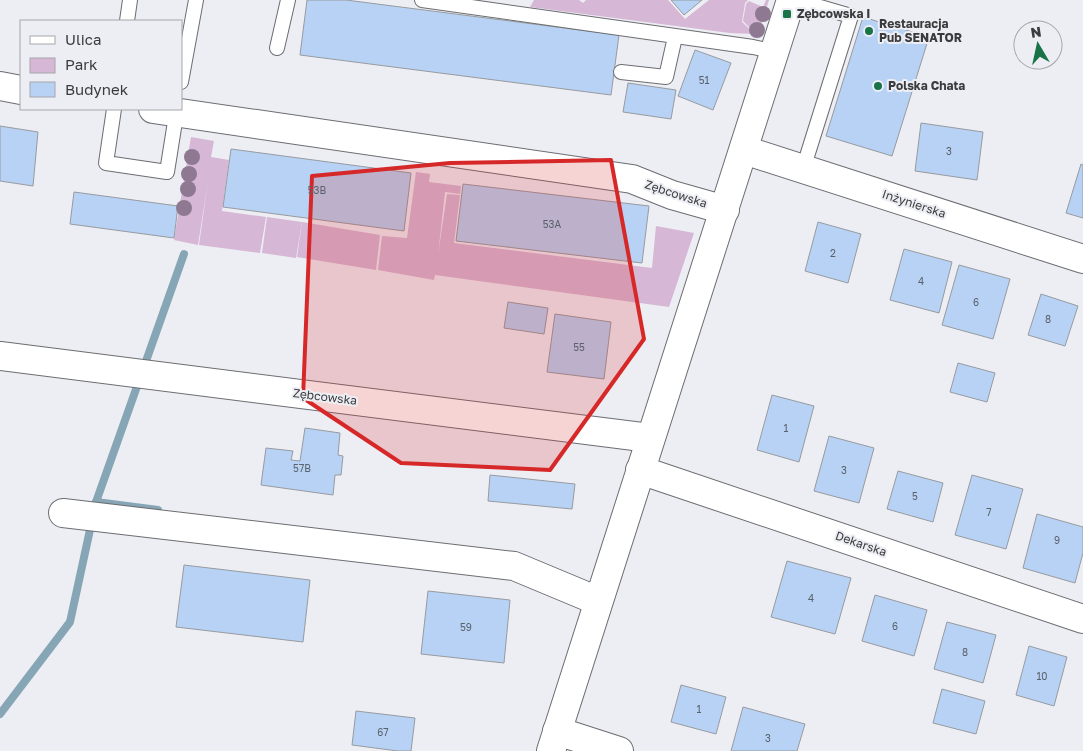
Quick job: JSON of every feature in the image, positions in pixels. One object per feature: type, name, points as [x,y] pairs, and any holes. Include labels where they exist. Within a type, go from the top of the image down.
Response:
[{"type":"street","points":[[619,751],[554,741],[650,438],[776,52],[791,0]]},
{"type":"street","points":[[0,86],[20,90]]},
{"type":"street","name":"Zębcowska","points":[[168,110],[632,179],[672,195],[725,210]]},
{"type":"street","name":"Inżynierska","points":[[744,150],[1083,259]]},
{"type":"street","name":"Zębcowska","points":[[0,356],[650,438]]},
{"type":"street","name":"Dekarska","points":[[640,470],[1083,619]]},
{"type":"street","points":[[63,513],[514,566],[598,601]]},
{"type":"lane","points":[[127,20],[130,0]]},
{"type":"lane","points":[[182,77],[196,0]]},
{"type":"lane","points":[[277,48],[288,0]]},
{"type":"lane","points":[[422,0],[776,52]]},
{"type":"lane","points":[[796,0],[851,16],[803,169]]},
{"type":"lane","points":[[621,72],[666,77],[675,37]]},
{"type":"lane","points":[[114,110],[106,163],[167,172],[168,110]]},
{"type":"highlighted area","points":[[611,160],[644,339],[550,470],[401,463],[303,398],[312,176],[450,163]]},
{"type":"green space","points":[[534,0],[579,0],[583,3],[586,0],[668,0],[685,19],[709,0],[748,0],[745,3],[742,22],[755,34],[730,33],[530,7]]},
{"type":"green space","points":[[766,0],[769,0],[758,36],[743,21],[746,4],[749,1],[763,7]]},
{"type":"green space","points":[[191,137],[214,141],[211,157],[229,160],[222,211],[266,217],[260,253],[199,245],[208,181],[198,245],[174,240]]},
{"type":"green space","points":[[416,172],[430,174],[429,182],[461,186],[460,194],[445,192],[438,255],[447,194],[460,195],[454,243],[652,268],[656,226],[694,233],[669,307],[435,275],[434,280],[378,270],[382,236],[407,238]]},
{"type":"green space","points":[[267,217],[302,222],[296,258],[262,253]]},
{"type":"green space","points":[[302,222],[380,235],[376,270],[297,257]]},
{"type":"building","points":[[307,0],[346,0],[619,35],[611,95],[300,55]]},
{"type":"building","points":[[671,0],[702,0],[684,15]]},
{"type":"building","name":"Polska Chata","points":[[863,17],[929,37],[892,156],[826,136]]},
{"type":"building","points":[[695,50],[731,63],[713,110],[678,96]]},
{"type":"building","points":[[628,83],[676,90],[671,119],[623,112]]},
{"type":"building","points":[[921,123],[983,132],[977,180],[915,171]]},
{"type":"building","points":[[0,126],[38,132],[33,186],[0,181]]},
{"type":"building","points":[[231,149],[411,173],[404,231],[223,207]]},
{"type":"building","points":[[1081,164],[1083,165],[1083,218],[1066,213]]},
{"type":"building","points":[[463,184],[649,206],[642,263],[456,241]]},
{"type":"building","points":[[74,192],[178,206],[174,238],[70,224]]},
{"type":"building","points":[[818,222],[861,234],[848,283],[805,271]]},
{"type":"building","points":[[904,249],[952,262],[939,313],[890,300]]},
{"type":"building","points":[[959,265],[1010,279],[993,339],[942,325]]},
{"type":"building","points":[[1041,294],[1078,306],[1065,346],[1028,335]]},
{"type":"building","points":[[508,302],[548,308],[544,334],[504,328]]},
{"type":"building","points":[[555,314],[611,322],[604,379],[547,372]]},
{"type":"building","points":[[958,363],[995,373],[987,402],[950,392]]},
{"type":"building","points":[[772,395],[814,406],[799,462],[757,450]]},
{"type":"building","points":[[305,428],[340,433],[338,455],[343,456],[341,475],[335,475],[333,495],[261,485],[266,448],[293,451],[291,460],[300,461]]},
{"type":"building","points":[[829,436],[874,448],[859,503],[814,491]]},
{"type":"building","points":[[898,471],[943,483],[933,522],[887,509]]},
{"type":"building","points":[[490,475],[575,484],[572,509],[488,501]]},
{"type":"building","points":[[972,475],[1023,489],[1006,549],[955,535]]},
{"type":"building","points":[[1037,514],[1083,527],[1083,553],[1075,583],[1023,568]]},
{"type":"building","points":[[787,561],[851,578],[835,634],[771,617]]},
{"type":"building","points":[[184,565],[310,580],[303,642],[176,627]]},
{"type":"building","points":[[428,591],[510,600],[504,663],[421,654]]},
{"type":"building","points":[[875,595],[927,610],[914,656],[862,641]]},
{"type":"building","points":[[947,622],[996,635],[983,683],[934,669]]},
{"type":"building","points":[[1029,646],[1067,657],[1054,706],[1016,695]]},
{"type":"building","points":[[681,685],[726,697],[716,734],[671,722]]},
{"type":"building","points":[[942,689],[985,701],[976,734],[933,723]]},
{"type":"building","points":[[743,707],[805,724],[797,751],[731,751]]},
{"type":"building","points":[[356,711],[415,718],[411,751],[352,745]]},
{"type":"waterway","points":[[96,502],[184,254]]},
{"type":"waterway","points":[[0,714],[70,622],[96,502],[158,510]]},
{"type":"place","name":"Zębcowska I","points":[[787,14]]},
{"type":"place","name":"Restauracja Pub SENATOR","points":[[869,31]]},
{"type":"place","name":"Polska Chata","points":[[878,86]]}]
